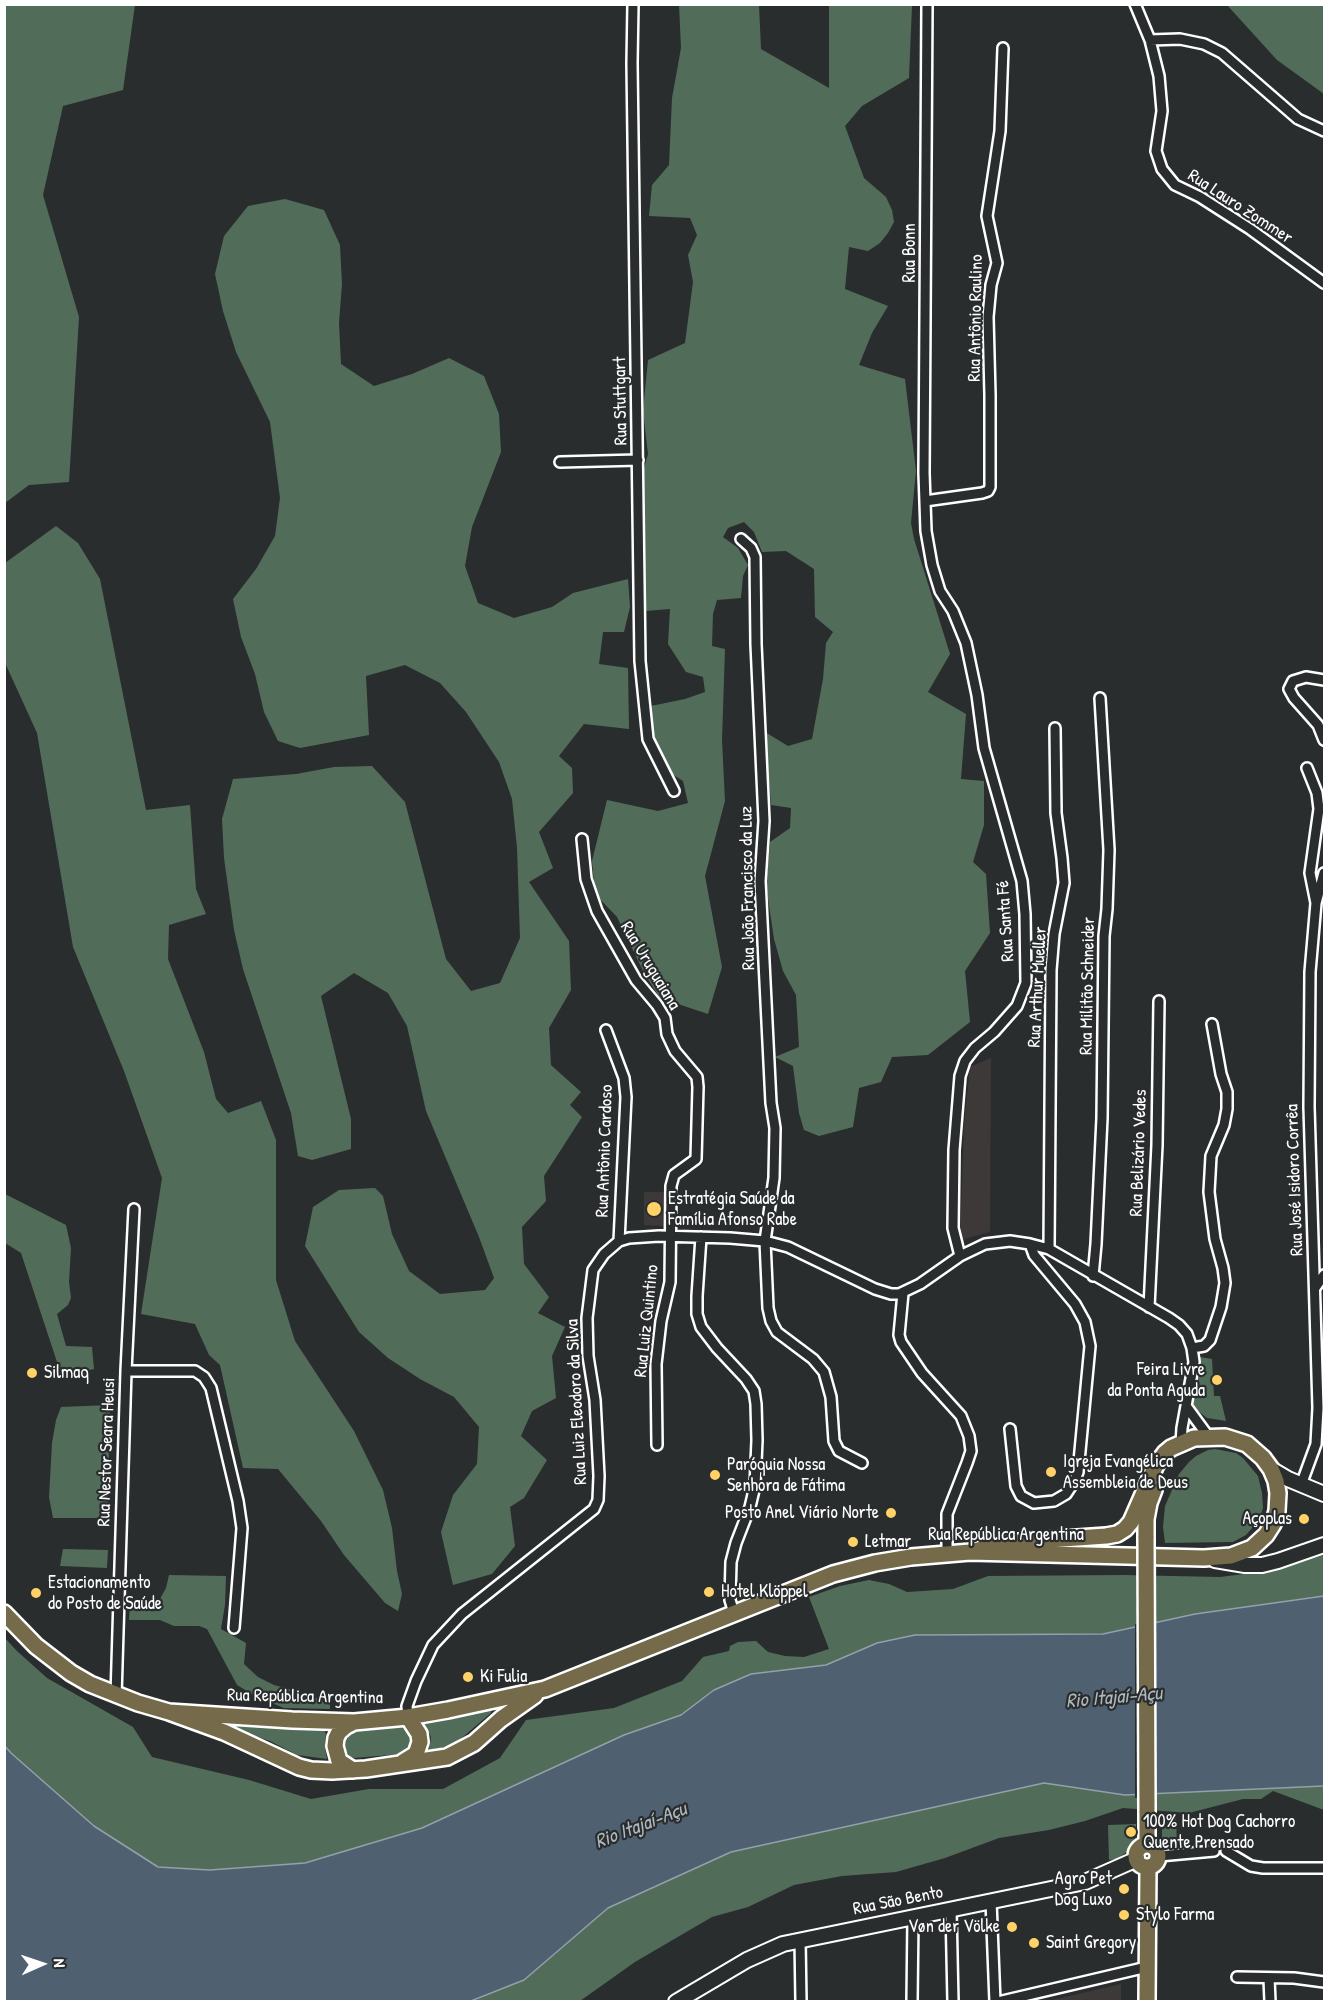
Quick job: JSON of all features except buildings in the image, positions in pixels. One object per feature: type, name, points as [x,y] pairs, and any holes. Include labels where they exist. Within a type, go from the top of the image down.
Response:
[{"type":"main road","points":[[970,1552],[1005,1543],[1117,1534],[1131,1522],[1160,1459],[1171,1448],[1194,1438],[1225,1437],[1247,1444],[1271,1468]]},
{"type":"main road","points":[[1147,1844],[1146,1519],[1149,1503],[1168,1464],[1181,1444]]},
{"type":"main road","name":"Rua República Argentina","points":[[169,1712],[354,1722],[408,1717],[448,1710],[545,1689],[833,1574],[875,1563],[911,1557],[970,1552],[1204,1558],[1231,1556],[1252,1548],[1266,1535],[1273,1524],[1278,1493],[1271,1468]]},
{"type":"main road","name":"Rua República Argentina","points":[[4,1613],[36,1646],[90,1684],[117,1696],[169,1712],[247,1742],[299,1767],[322,1771],[396,1766],[458,1753],[474,1743],[515,1708],[545,1689]]},
{"type":"main road","points":[[396,1766],[408,1760],[418,1750],[420,1742],[419,1734],[408,1717]]},
{"type":"main road","points":[[353,1770],[339,1761],[335,1746],[339,1732],[354,1722]]},
{"type":"main road","points":[[1142,1863],[1157,1862],[1159,1856],[1156,1849],[1147,1844]]},
{"type":"main road","points":[[1147,1844],[1138,1849],[1142,1863],[1147,2001]]},
{"type":"street","name":"Rua Stuttgart","points":[[633,4],[640,661],[648,739],[674,791]]},
{"type":"street","name":"Rua Bonn","points":[[925,501],[927,4]]},
{"type":"street","name":"Rua Lauro Zommer","points":[[1135,4],[1150,40],[1159,76],[1162,111],[1156,151],[1162,170],[1175,185],[1200,197],[1250,229],[1324,283]]},
{"type":"street","points":[[1150,40],[1180,39],[1204,44],[1222,53],[1298,119],[1324,131]]},
{"type":"street","name":"Rua Antônio Raulino","points":[[925,501],[988,492],[990,486],[988,317],[996,263],[987,216],[1000,131],[1003,48]]},
{"type":"street","points":[[560,462],[638,460]]},
{"type":"street","name":"Rua Santa Fé","points":[[925,501],[932,566],[940,591],[953,611],[966,643],[977,695],[984,748],[1022,881],[1025,914],[1026,983],[1017,1006],[994,1032],[975,1048],[965,1061],[960,1076],[954,1150],[953,1228],[960,1256]]},
{"type":"street","name":"Rua João Francisco da Luz","points":[[741,539],[751,548],[755,557],[756,644],[764,821],[760,881],[771,1103],[775,1128],[774,1178],[765,1241],[771,1321],[777,1332],[813,1359],[824,1372],[831,1397],[834,1441],[838,1450],[862,1463]]},
{"type":"street","points":[[1324,680],[1306,677],[1293,681],[1289,689],[1318,725],[1324,740]]},
{"type":"street","name":"Rua Militão Schneider","points":[[1093,1276],[1102,1118],[1104,936],[1109,850],[1100,698]]},
{"type":"street","name":"Rua Arthur Mueller","points":[[1049,1249],[1051,970],[1054,934],[1064,883],[1056,813],[1055,728]]},
{"type":"street","points":[[1307,768],[1317,793],[1318,809],[1310,873],[1316,903]]},
{"type":"street","name":"Rua Uruguaiana","points":[[582,839],[586,879],[597,911],[636,980],[665,1018],[667,1034],[675,1051],[697,1077],[696,1159],[674,1175],[671,1186],[671,1237]]},
{"type":"street","name":"Rua José Isidoro Corrêa","points":[[1301,1485],[1316,1444],[1318,1408],[1309,1095],[1310,972],[1316,903],[1324,873]]},
{"type":"street","name":"Rua Belizário Vedes","points":[[1149,1307],[1157,1145],[1159,1001]]},
{"type":"street","points":[[1192,1348],[1203,1346],[1210,1340],[1221,1307],[1225,1283],[1215,1239],[1209,1192],[1211,1156],[1224,1125],[1227,1092],[1221,1074],[1212,1024]]},
{"type":"street","name":"Rua Antônio Cardoso","points":[[606,1030],[624,1078],[626,1097],[619,1241]]},
{"type":"street","name":"Rua Nestor Seara Heusi","points":[[117,1696],[126,1371],[134,1209]]},
{"type":"street","points":[[619,1241],[629,1238],[671,1237],[765,1241],[788,1247],[875,1289],[891,1294],[903,1293],[960,1256],[992,1242],[1010,1241],[1049,1249],[1179,1324],[1187,1334],[1194,1362],[1181,1444]]},
{"type":"street","name":"Rua Luiz Quintino","points":[[657,1445],[656,1364],[661,1321],[670,1282],[671,1237]]},
{"type":"street","points":[[701,1238],[697,1314],[701,1326],[717,1348],[754,1391],[756,1404],[755,1486],[750,1507],[730,1562],[730,1600],[734,1613]]},
{"type":"street","name":"Rua Luiz Eleodoro da Silva","points":[[408,1717],[407,1706],[416,1681],[434,1645],[462,1614],[594,1509],[598,1500],[595,1400],[588,1356],[587,1318],[592,1270],[604,1254],[619,1241]]},
{"type":"street","points":[[1010,1429],[1016,1486],[1021,1496],[1034,1503],[1054,1502],[1066,1494],[1078,1472],[1090,1346],[1085,1322],[1075,1304],[1034,1255],[1030,1244]]},
{"type":"street","points":[[1315,1288],[1324,1275]]},
{"type":"street","points":[[903,1293],[899,1335],[901,1342],[922,1373],[961,1416],[969,1437],[971,1451],[947,1514],[947,1553]]},
{"type":"street","points":[[126,1371],[195,1371],[204,1377],[211,1388],[238,1501],[242,1528],[234,1628]]},
{"type":"street","points":[[1186,1406],[1208,1437]]},
{"type":"street","points":[[1271,1468],[1301,1485],[1324,1494]]},
{"type":"street","points":[[1204,1558],[1245,1565],[1262,1565],[1278,1562],[1324,1545]]},
{"type":"street","points":[[1159,1856],[1214,1851]]},
{"type":"street","points":[[1226,1851],[1251,1866],[1324,1868]]},
{"type":"street","name":"Rua São Bento","points":[[676,2001],[759,1953],[800,1939],[1090,1881],[1142,1863]]},
{"type":"street","points":[[991,1901],[996,2001],[1147,1967]]},
{"type":"street","points":[[951,1909],[953,2001]]},
{"type":"street","points":[[912,2001],[913,1917]]},
{"type":"street","points":[[800,1939],[801,2001]]},
{"type":"street","points":[[1237,1977],[1294,1978],[1324,1982]]},
{"type":"street","points":[[1269,1978],[1270,2001]]},
{"type":"shaded area","points":[[991,1058],[990,1232],[960,1240],[964,1125],[970,1067]]},
{"type":"shaded area","name":"Estratégia Saúde da Família Afonso Rabe","points":[[644,1192],[664,1192],[664,1226],[644,1225]]},
{"type":"shaded area","points":[[1121,1984],[1121,2001],[1052,2001],[1052,2000]]},
{"type":"green space","points":[[5,4],[135,5],[123,90],[63,106],[43,195],[79,317],[69,482],[29,485],[5,503]]},
{"type":"green space","points":[[679,5],[759,5],[761,49],[829,88],[829,5],[912,5],[909,78],[862,106],[845,126],[864,178],[886,197],[894,222],[880,243],[868,251],[849,247],[845,289],[888,306],[872,333],[859,365],[905,379],[916,471],[911,523],[950,654],[928,692],[966,714],[961,779],[984,781],[984,825],[973,862],[986,874],[990,933],[965,971],[970,1022],[928,1055],[892,1057],[881,1082],[859,1088],[853,1127],[819,1136],[804,1130],[799,1113],[793,1066],[775,1057],[799,1047],[796,995],[783,971],[774,939],[766,885],[770,842],[790,828],[791,808],[771,805],[765,732],[788,746],[812,739],[823,679],[826,643],[833,632],[815,617],[814,569],[786,551],[762,552],[754,532],[744,522],[728,528],[723,537],[738,548],[748,565],[743,576],[741,598],[717,600],[713,614],[712,646],[725,649],[722,740],[725,801],[705,876],[722,967],[708,1014],[660,998],[644,973],[617,917],[595,894],[592,861],[607,800],[658,811],[688,803],[683,781],[667,771],[651,738],[646,707],[685,699],[705,692],[703,677],[686,672],[668,644],[670,609],[645,611],[643,584],[645,538],[641,479],[648,454],[643,411],[648,360],[685,343],[693,282],[688,255],[697,235],[690,218],[649,216],[652,185],[669,165],[672,98],[681,48]]},
{"type":"green space","points":[[1227,5],[1324,5],[1324,94],[1277,60]]},
{"type":"green space","points":[[285,199],[324,210],[340,245],[341,364],[374,386],[412,374],[449,358],[484,376],[499,414],[501,452],[472,527],[465,566],[478,603],[514,618],[552,607],[573,593],[628,579],[630,607],[624,632],[603,632],[599,664],[628,668],[629,729],[584,724],[559,756],[572,768],[573,793],[539,832],[553,868],[529,882],[569,941],[571,990],[549,1028],[551,1065],[581,1092],[570,1105],[582,1117],[544,1176],[546,1201],[522,1227],[524,1264],[549,1297],[538,1313],[565,1327],[552,1356],[556,1398],[532,1411],[521,1436],[547,1460],[524,1498],[510,1507],[515,1546],[492,1574],[453,1585],[441,1532],[453,1495],[477,1464],[479,1427],[454,1397],[420,1379],[388,1358],[359,1332],[305,1246],[313,1207],[339,1190],[375,1188],[383,1196],[392,1234],[409,1271],[440,1294],[485,1290],[494,1278],[426,1111],[407,1026],[388,993],[354,973],[321,996],[351,1119],[351,1149],[312,1160],[298,1156],[291,1113],[243,969],[234,930],[224,858],[222,819],[233,779],[296,774],[334,767],[372,766],[405,802],[446,959],[471,991],[500,983],[520,938],[517,848],[512,799],[499,762],[466,712],[440,683],[405,665],[366,676],[369,735],[300,748],[278,741],[264,712],[255,674],[241,637],[233,599],[256,569],[275,536],[280,498],[270,422],[236,352],[223,311],[215,274],[224,236],[248,206]]},
{"type":"green space","points":[[56,526],[78,543],[100,579],[146,810],[190,805],[196,889],[206,914],[169,925],[168,959],[204,1052],[216,1099],[228,1113],[261,1101],[276,1140],[276,1280],[295,1341],[354,1431],[383,1490],[392,1528],[402,1594],[398,1611],[385,1603],[344,1555],[321,1521],[278,1469],[243,1468],[220,1365],[209,1355],[195,1324],[141,1314],[162,1178],[124,1071],[73,947],[37,733],[6,665],[5,563]]},
{"type":"green space","points":[[5,1194],[66,1225],[71,1248],[69,1282],[71,1298],[68,1305],[57,1314],[66,1346],[92,1347],[94,1369],[65,1376],[57,1362],[21,1253],[5,1243]]},
{"type":"green space","points":[[1200,1357],[1212,1359],[1214,1396],[1220,1396],[1226,1421],[1207,1418],[1193,1405],[1192,1390],[1198,1389]]},
{"type":"green space","points":[[110,1405],[108,1509],[97,1518],[53,1518],[49,1497],[52,1443],[61,1407]]},
{"type":"green space","points":[[1215,1449],[1236,1453],[1258,1476],[1263,1508],[1259,1520],[1246,1535],[1233,1542],[1165,1543],[1163,1527],[1165,1506],[1179,1474],[1196,1456]]},
{"type":"green space","points":[[63,1549],[108,1550],[107,1568],[60,1566]]},
{"type":"green space","points":[[1324,1555],[1324,1596],[1195,1614],[1103,1634],[915,1635],[877,1643],[826,1665],[751,1674],[714,1690],[681,1715],[624,1735],[422,1828],[305,1863],[210,1870],[158,1867],[94,1826],[11,1753],[5,1745],[4,1637],[47,1678],[133,1727],[152,1757],[249,1780],[311,1799],[369,1789],[443,1789],[500,1758],[526,1720],[614,1708],[682,1681],[703,1657],[729,1651],[730,1646],[738,1642],[756,1641],[768,1652],[785,1656],[804,1657],[829,1649],[809,1597],[840,1586],[869,1580],[889,1584],[907,1592],[953,1589],[988,1576],[1220,1577],[1276,1570]]},
{"type":"green space","points":[[169,1575],[226,1576],[221,1629],[246,1643],[244,1664],[258,1677],[274,1685],[308,1694],[330,1704],[330,1709],[284,1708],[257,1697],[237,1685],[207,1629],[199,1626],[174,1626],[160,1620],[129,1620],[130,1601],[160,1599]]},
{"type":"green space","points":[[489,1707],[492,1709],[491,1713],[464,1736],[450,1746],[429,1750],[431,1737],[422,1719]]},
{"type":"green space","points":[[216,1721],[323,1728],[326,1734],[327,1759],[297,1755],[270,1741],[215,1723]]},
{"type":"green space","points":[[401,1727],[411,1737],[408,1751],[402,1754],[354,1758],[348,1756],[344,1750],[346,1736],[352,1731]]},
{"type":"green space","points":[[1044,1783],[1125,1795],[1324,1786],[1324,1810],[1273,1791],[1261,1799],[1243,1799],[1189,1813],[1123,1808],[1049,1830],[999,1838],[945,1858],[896,1872],[842,1876],[794,1885],[748,1907],[712,1917],[635,1962],[580,2001],[471,2002],[524,1980],[608,1908],[731,1852]]},
{"type":"green space","points":[[1162,1816],[1176,1817],[1177,1846],[1173,1849],[1162,1849]]},
{"type":"green space","points":[[1136,1824],[1136,1835],[1128,1851],[1117,1859],[1109,1860],[1108,1825]]},
{"type":"water","name":"Rio Itajaí-Açu","points":[[1324,1596],[1324,1786],[1125,1795],[1044,1783],[731,1852],[608,1908],[524,1980],[471,2001],[5,2001],[4,1745],[94,1826],[158,1867],[210,1870],[305,1863],[422,1828],[624,1735],[681,1715],[714,1690],[751,1674],[826,1665],[877,1643],[915,1635],[1103,1634],[1195,1614]]},
{"type":"pier","points":[[1155,1619],[1156,1797],[1135,1798],[1135,1624]]},
{"type":"place","name":"Estratégia Saúde da Família Afonso Rabe","points":[[654,1209]]},
{"type":"place","name":"Silmaq","points":[[32,1373]]},
{"type":"place","name":"Feira Livre da Ponta Aguda","points":[[1217,1380]]},
{"type":"place","name":"Igreja Evangélica Assembleia de Deus","points":[[1051,1472]]},
{"type":"place","name":"Paróquia Nossa Senhora de Fátima","points":[[715,1475]]},
{"type":"place","name":"Posto Anel Viário Norte","points":[[891,1513]]},
{"type":"place","name":"Açoplas","points":[[1304,1519]]},
{"type":"place","name":"Letmar","points":[[853,1542]]},
{"type":"place","name":"Hotel Klöppel","points":[[709,1592]]},
{"type":"place","name":"Estacionamento do Posto de Saúde","points":[[36,1593]]},
{"type":"place","name":"Ki Fulia","points":[[468,1677]]},
{"type":"place","name":"100% Hot Dog Cachorro Quente Prensado","points":[[1131,1832]]},
{"type":"place","name":"Agro Pet Dog Luxo","points":[[1124,1889]]},
{"type":"place","name":"Stylo Farma","points":[[1124,1915]]},
{"type":"place","name":"Vøn der Völke","points":[[1012,1927]]},
{"type":"place","name":"Saint Gregory","points":[[1034,1943]]}]
